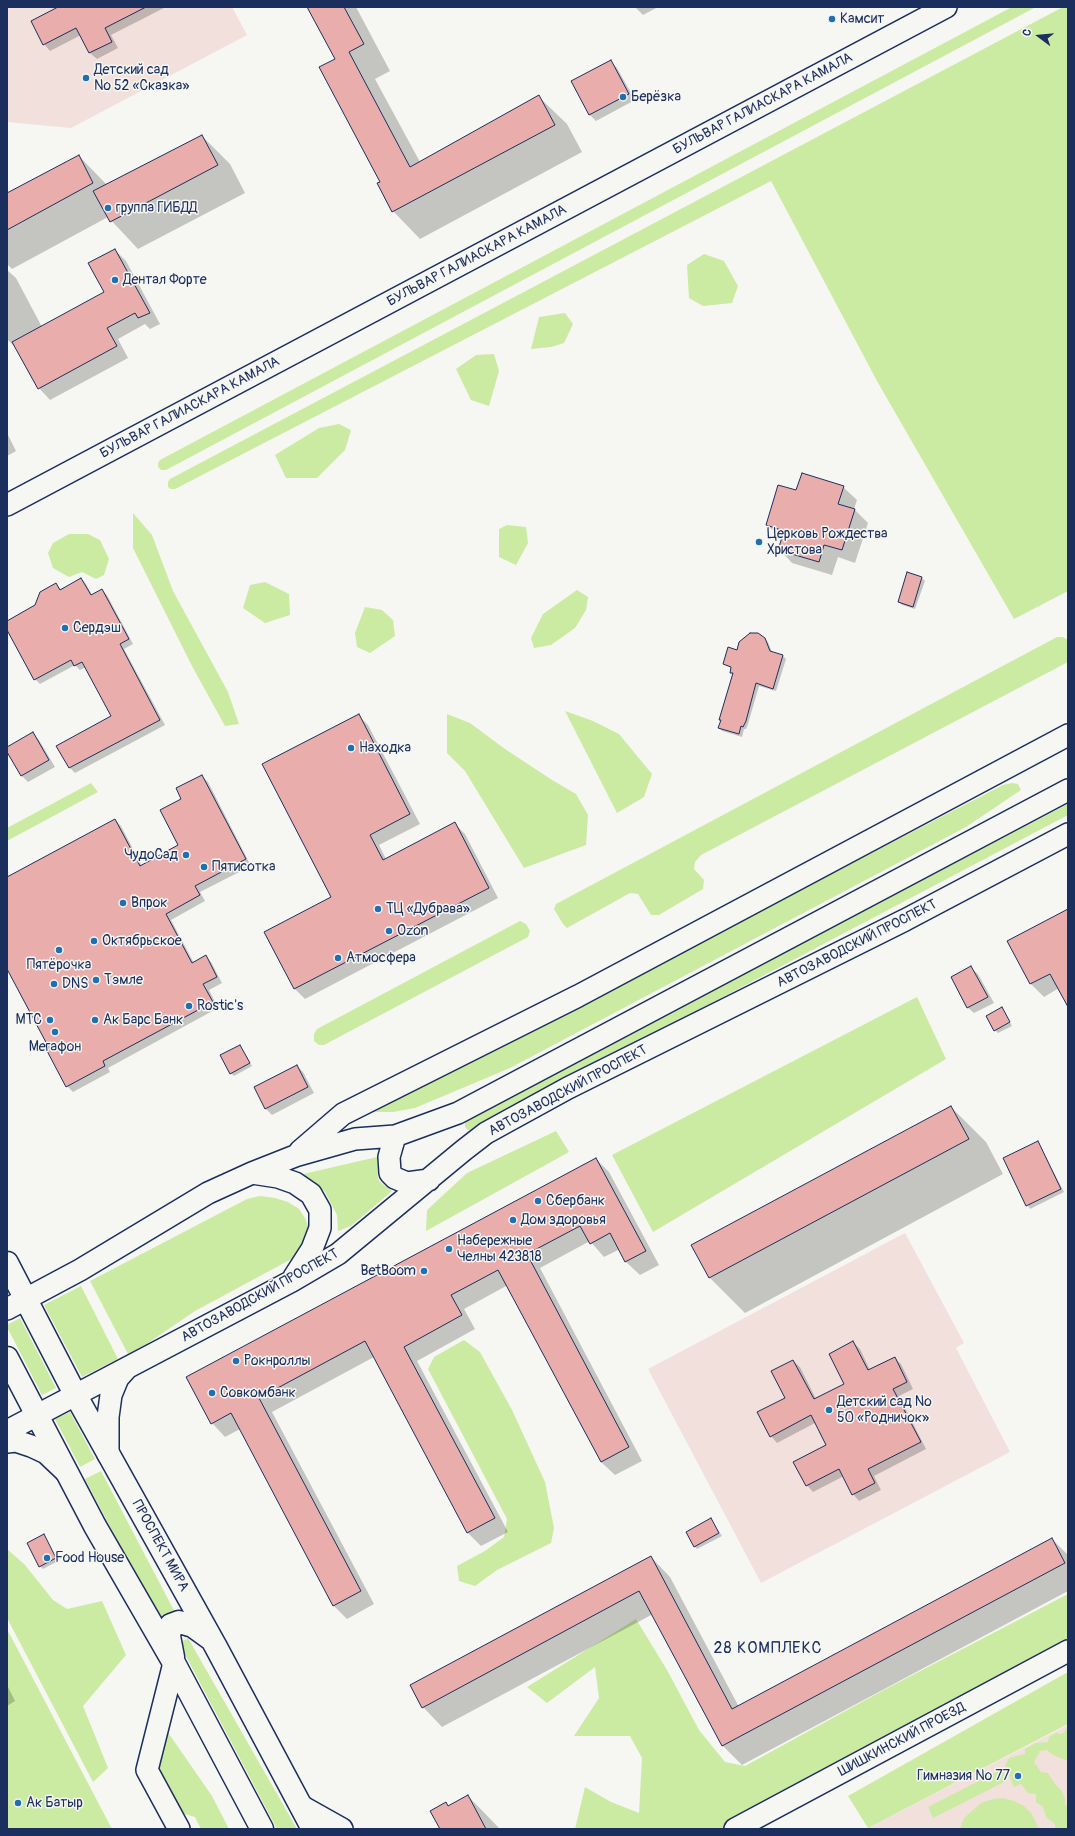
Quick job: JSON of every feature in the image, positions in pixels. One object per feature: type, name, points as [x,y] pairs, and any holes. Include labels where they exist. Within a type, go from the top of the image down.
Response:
[{"type":"main road","name":"ПРОСПЕКТ МИРА","points":[[7,1263],[75,1394],[212,1640],[313,1829]]},
{"type":"main road","points":[[7,1358],[95,1526],[174,1663],[262,1829]]},
{"type":"main road","points":[[174,1663],[169,1636],[171,1625],[179,1622],[193,1626],[212,1640]]},
{"type":"street","name":"БУЛЬВАР ГАЛИАСКАРА КАМАЛА","points":[[7,505],[946,7]]},
{"type":"street","points":[[295,1156],[343,1114],[578,996],[1068,735]]},
{"type":"street","points":[[7,1309],[101,1257],[208,1194],[252,1173],[295,1156],[355,1139],[395,1136],[458,1113],[1068,790]]},
{"type":"street","name":"АВТОЗАВОДСКИЙ ПРОСПЕКТ","points":[[7,1430],[292,1281],[338,1254],[486,1133],[568,1088],[905,920],[1068,834]]},
{"type":"street","points":[[395,1136],[388,1156],[390,1173],[395,1178],[407,1183],[429,1180]]},
{"type":"street","points":[[252,1173],[278,1177],[295,1183],[311,1194],[320,1210],[320,1228],[312,1249],[292,1281]]},
{"type":"street","points":[[108,1454],[108,1417],[111,1395],[118,1378],[129,1367]]},
{"type":"street","points":[[7,1442],[16,1441],[46,1453],[69,1475]]},
{"type":"street","name":"ШИШКИНСКИЙ ПРОЕЗД","points":[[735,1829],[1068,1651]]},
{"type":"street","points":[[174,1663],[147,1770],[179,1829]]},
{"type":"street","points":[[301,1806],[342,1829]]},
{"type":"shaded area","name":"Детский сад № 52 «Сказка»","points":[[7,7],[232,7],[247,35],[71,128],[7,122]]},
{"type":"shaded area","name":"Детский сад № 50 «Родничок»","points":[[905,1233],[964,1343],[956,1348],[1010,1452],[761,1583],[648,1369]]},
{"type":"shaded area","name":"Гимназия № 77","points":[[1068,1725],[1068,1829],[866,1829]]},
{"type":"green space","points":[[1012,7],[1036,7],[166,470],[161,470],[158,467],[160,460]]},
{"type":"green space","points":[[1063,7],[1068,7],[1068,591],[1014,619],[877,381],[771,181],[175,489],[168,487],[168,482],[170,479]]},
{"type":"green space","points":[[704,254],[724,261],[738,286],[732,303],[703,306],[689,298],[687,265]]},
{"type":"green space","points":[[565,313],[573,324],[564,343],[551,347],[531,349],[539,317]]},
{"type":"green space","points":[[494,354],[499,371],[489,406],[471,400],[456,369],[476,355]]},
{"type":"green space","points":[[339,424],[351,430],[345,450],[317,478],[286,478],[275,455],[319,428]]},
{"type":"green space","points":[[133,513],[152,535],[173,591],[228,692],[239,724],[225,726],[192,666],[133,548]]},
{"type":"green space","points":[[507,525],[526,527],[528,543],[516,565],[499,557],[499,529]]},
{"type":"green space","points":[[69,534],[88,534],[100,540],[109,559],[104,575],[96,579],[82,572],[69,577],[53,568],[48,553],[53,543]]},
{"type":"green space","points":[[265,582],[289,594],[290,615],[265,623],[243,608],[250,585]]},
{"type":"green space","points":[[577,590],[588,597],[586,610],[575,628],[551,645],[534,648],[531,638],[543,614]]},
{"type":"green space","points":[[365,607],[382,610],[393,620],[395,636],[370,653],[357,647],[355,633]]},
{"type":"green space","points":[[1057,637],[1063,637],[1068,640],[1068,662],[701,855],[695,862],[694,869],[704,880],[703,889],[659,915],[651,915],[638,894],[630,893],[567,928],[554,909],[556,904]]},
{"type":"green space","points":[[565,711],[593,721],[619,734],[652,774],[644,797],[617,813]]},
{"type":"green space","points":[[447,714],[470,723],[505,749],[576,794],[588,815],[586,845],[524,868],[465,771],[447,753]]},
{"type":"green space","points":[[91,783],[98,792],[7,841],[7,828]]},
{"type":"green space","points":[[1012,783],[1018,784],[1021,790],[966,827],[510,1068],[415,1108],[393,1112],[371,1112],[1003,785]]},
{"type":"green space","points":[[1068,804],[1068,815],[473,1130],[468,1130],[465,1127],[465,1120],[481,1111]]},
{"type":"green space","points":[[520,921],[526,924],[530,931],[528,937],[324,1045],[319,1045],[314,1041],[314,1034],[317,1029]]},
{"type":"green space","points":[[917,997],[946,1059],[653,1232],[612,1155]]},
{"type":"green space","points":[[556,1131],[569,1152],[426,1231],[427,1210],[467,1173]]},
{"type":"green space","points":[[377,1157],[378,1178],[380,1182],[392,1191],[351,1226],[338,1231],[337,1215],[325,1192],[314,1181],[299,1175]]},
{"type":"green space","points":[[260,1196],[288,1202],[299,1209],[305,1218],[309,1228],[309,1238],[297,1256],[195,1311],[142,1347],[128,1354],[90,1281],[247,1199]]},
{"type":"green space","points":[[81,1286],[118,1359],[82,1377],[44,1305]]},
{"type":"green space","points":[[20,1318],[56,1388],[42,1395],[7,1327],[7,1325]]},
{"type":"green space","points":[[464,1340],[480,1352],[512,1410],[545,1482],[554,1528],[551,1543],[497,1570],[475,1586],[459,1581],[457,1566],[485,1551],[504,1537],[507,1519],[428,1369],[434,1357]]},
{"type":"green space","points":[[70,1412],[95,1459],[80,1467],[55,1419]]},
{"type":"green space","points":[[101,1471],[180,1622],[165,1631],[85,1479]]},
{"type":"green space","points":[[7,1549],[25,1565],[53,1600],[67,1609],[102,1601],[126,1655],[83,1706],[108,1768],[93,1782],[7,1618]]},
{"type":"green space","points":[[1068,1594],[1068,1644],[723,1829],[575,1829],[585,1787],[611,1802],[639,1813],[642,1758],[630,1736],[574,1736],[599,1698],[595,1667],[547,1703],[527,1687],[636,1619],[667,1670],[699,1730],[725,1762],[745,1766],[882,1691]]},
{"type":"green space","points":[[7,1629],[112,1829],[7,1829]]},
{"type":"green space","points":[[188,1638],[297,1829],[277,1829],[179,1643]]},
{"type":"green space","points":[[1068,1672],[1068,1724],[868,1828],[848,1796]]},
{"type":"green space","points":[[1068,1727],[1068,1759],[1065,1760],[1053,1755],[1047,1750],[1040,1751],[1034,1762],[1041,1772],[1048,1773],[1055,1784],[1062,1791],[1065,1799],[1065,1805],[1068,1807],[1068,1829],[1055,1829],[1055,1824],[1046,1817],[1043,1807],[1036,1802],[1036,1794],[1028,1793],[1021,1784],[1014,1787],[1005,1766],[1009,1758],[1025,1754],[1025,1749],[1036,1743],[1048,1742],[1049,1737],[1056,1733],[1062,1734]]},
{"type":"green space","points":[[167,1731],[212,1796],[229,1829],[201,1829],[195,1817],[174,1811],[157,1775]]},
{"type":"green space","points":[[1002,1769],[1008,1780],[933,1818],[928,1807]]},
{"type":"green space","points":[[1003,1798],[1024,1806],[1032,1814],[1039,1829],[960,1829],[964,1818],[981,1803],[993,1799]]},
{"type":"building","points":[[58,7],[146,7],[105,28],[112,42],[89,53],[76,28],[43,45],[31,21]]},
{"type":"building","points":[[307,7],[344,7],[364,44],[349,52],[410,167],[539,95],[555,125],[392,212],[377,183],[380,182],[319,67],[335,59]]},
{"type":"building","points":[[611,60],[629,94],[589,115],[571,81]]},
{"type":"building","points":[[202,135],[218,165],[110,222],[93,191]]},
{"type":"building","points":[[79,155],[93,183],[7,230],[7,193]]},
{"type":"building","points":[[115,249],[150,313],[138,318],[135,313],[107,328],[117,346],[38,389],[12,342],[104,292],[88,263]]},
{"type":"building","points":[[802,473],[844,486],[838,504],[855,509],[842,550],[824,545],[819,562],[778,550],[784,531],[766,525],[778,485],[796,490]]},
{"type":"building","points":[[907,572],[922,577],[913,607],[898,602]]},
{"type":"building","points":[[81,578],[91,595],[102,589],[129,639],[120,644],[160,720],[69,768],[56,746],[111,716],[82,662],[74,666],[71,660],[34,680],[7,630],[7,621],[35,605],[40,592],[56,583],[60,590]]},
{"type":"building","points":[[750,633],[758,633],[765,638],[770,651],[783,655],[773,689],[756,683],[746,721],[743,727],[741,726],[739,734],[718,728],[733,673],[730,673],[731,667],[723,664],[728,647],[737,650],[739,642]]},
{"type":"building","points":[[359,714],[410,814],[370,835],[383,860],[455,822],[489,888],[294,989],[264,932],[331,897],[262,764]]},
{"type":"building","points":[[33,732],[49,760],[21,776],[7,752],[7,747]]},
{"type":"building","name":"Октябрьское","points":[[202,775],[246,859],[195,886],[200,895],[166,914],[192,963],[206,955],[217,977],[203,984],[213,1002],[103,1061],[105,1066],[66,1087],[46,1049],[49,1048],[7,969],[7,877],[115,819],[140,866],[178,845],[160,810],[181,799],[176,788]]},
{"type":"building","points":[[1068,909],[1068,1007],[1050,974],[1030,984],[1007,941]]},
{"type":"building","points":[[971,966],[988,997],[967,1008],[951,977]]},
{"type":"building","points":[[1002,1007],[1010,1022],[994,1031],[986,1016]]},
{"type":"building","points":[[240,1045],[250,1063],[230,1074],[220,1055]]},
{"type":"building","points":[[297,1065],[308,1087],[265,1109],[254,1087]]},
{"type":"building","points":[[951,1106],[969,1139],[709,1278],[691,1245]]},
{"type":"building","points":[[1038,1141],[1061,1189],[1026,1206],[1003,1158]]},
{"type":"building","points":[[596,1158],[646,1251],[625,1262],[610,1233],[590,1244],[580,1226],[527,1254],[629,1447],[601,1462],[498,1270],[451,1295],[462,1315],[404,1347],[495,1518],[467,1533],[365,1341],[259,1398],[361,1591],[333,1606],[231,1413],[211,1424],[186,1377]]},
{"type":"building","points":[[853,1341],[868,1370],[895,1357],[907,1382],[893,1389],[921,1442],[868,1469],[875,1483],[852,1495],[839,1469],[806,1486],[793,1462],[826,1445],[811,1415],[770,1437],[757,1412],[785,1398],[771,1371],[793,1360],[814,1399],[844,1384],[829,1354]]},
{"type":"building","points":[[711,1518],[719,1533],[694,1547],[686,1532]]},
{"type":"building","points":[[44,1534],[56,1558],[39,1567],[27,1543]]},
{"type":"building","points":[[1052,1538],[1065,1563],[722,1746],[639,1591],[422,1708],[410,1685],[651,1556],[732,1709]]},
{"type":"building","points":[[468,1795],[486,1829],[440,1829],[430,1811],[446,1802],[448,1806]]},
{"type":"place","name":"Камсит","points":[[832,19]]},
{"type":"place","name":"Детский сад № 52 «Сказка»","points":[[86,78]]},
{"type":"place","name":"Берёзка","points":[[623,97]]},
{"type":"place","name":"группа ГИБДД","points":[[108,208]]},
{"type":"place","name":"Дентал Форте","points":[[115,280]]},
{"type":"place","name":"Церковь Рождества Христова","points":[[759,542]]},
{"type":"place","name":"Сердэш","points":[[65,628]]},
{"type":"place","name":"Находка","points":[[351,748]]},
{"type":"place","name":"ЧудоСад","points":[[186,855]]},
{"type":"place","name":"Пятисотка","points":[[204,867]]},
{"type":"place","name":"Впрок","points":[[123,903]]},
{"type":"place","name":"ТЦ «Дубрава»","points":[[378,909]]},
{"type":"place","name":"Ozon","points":[[389,931]]},
{"type":"place","name":"Октябрьское","points":[[94,941]]},
{"type":"place","name":"Пятёрочка","points":[[59,950]]},
{"type":"place","name":"Атмосфера","points":[[338,958]]},
{"type":"place","name":"Тэмле","points":[[96,980]]},
{"type":"place","name":"DNS","points":[[54,984]]},
{"type":"place","name":"Rostic's","points":[[189,1006]]},
{"type":"place","name":"МТС","points":[[50,1020]]},
{"type":"place","name":"Ак Барс Банк","points":[[95,1020]]},
{"type":"place","name":"Мегафон","points":[[55,1032]]},
{"type":"place","name":"Сбербанк","points":[[538,1201]]},
{"type":"place","name":"Дом здоровья","points":[[513,1220]]},
{"type":"place","name":"Набережные Челны 423818","points":[[449,1249]]},
{"type":"place","name":"BetBoom","points":[[424,1271]]},
{"type":"place","name":"Рокнроллы","points":[[236,1361]]},
{"type":"place","name":"Совкомбанк","points":[[212,1393]]},
{"type":"place","name":"Детский сад № 50 «Родничок»","points":[[829,1410]]},
{"type":"place","name":"Food House","points":[[47,1558]]},
{"type":"place","name":"Гимназия № 77","points":[[1018,1776]]},
{"type":"place","name":"Ак Батыр","points":[[18,1803]]},
{"type":"district","name":"28 КОМПЛЕКС","points":[[768,1649]]}]
